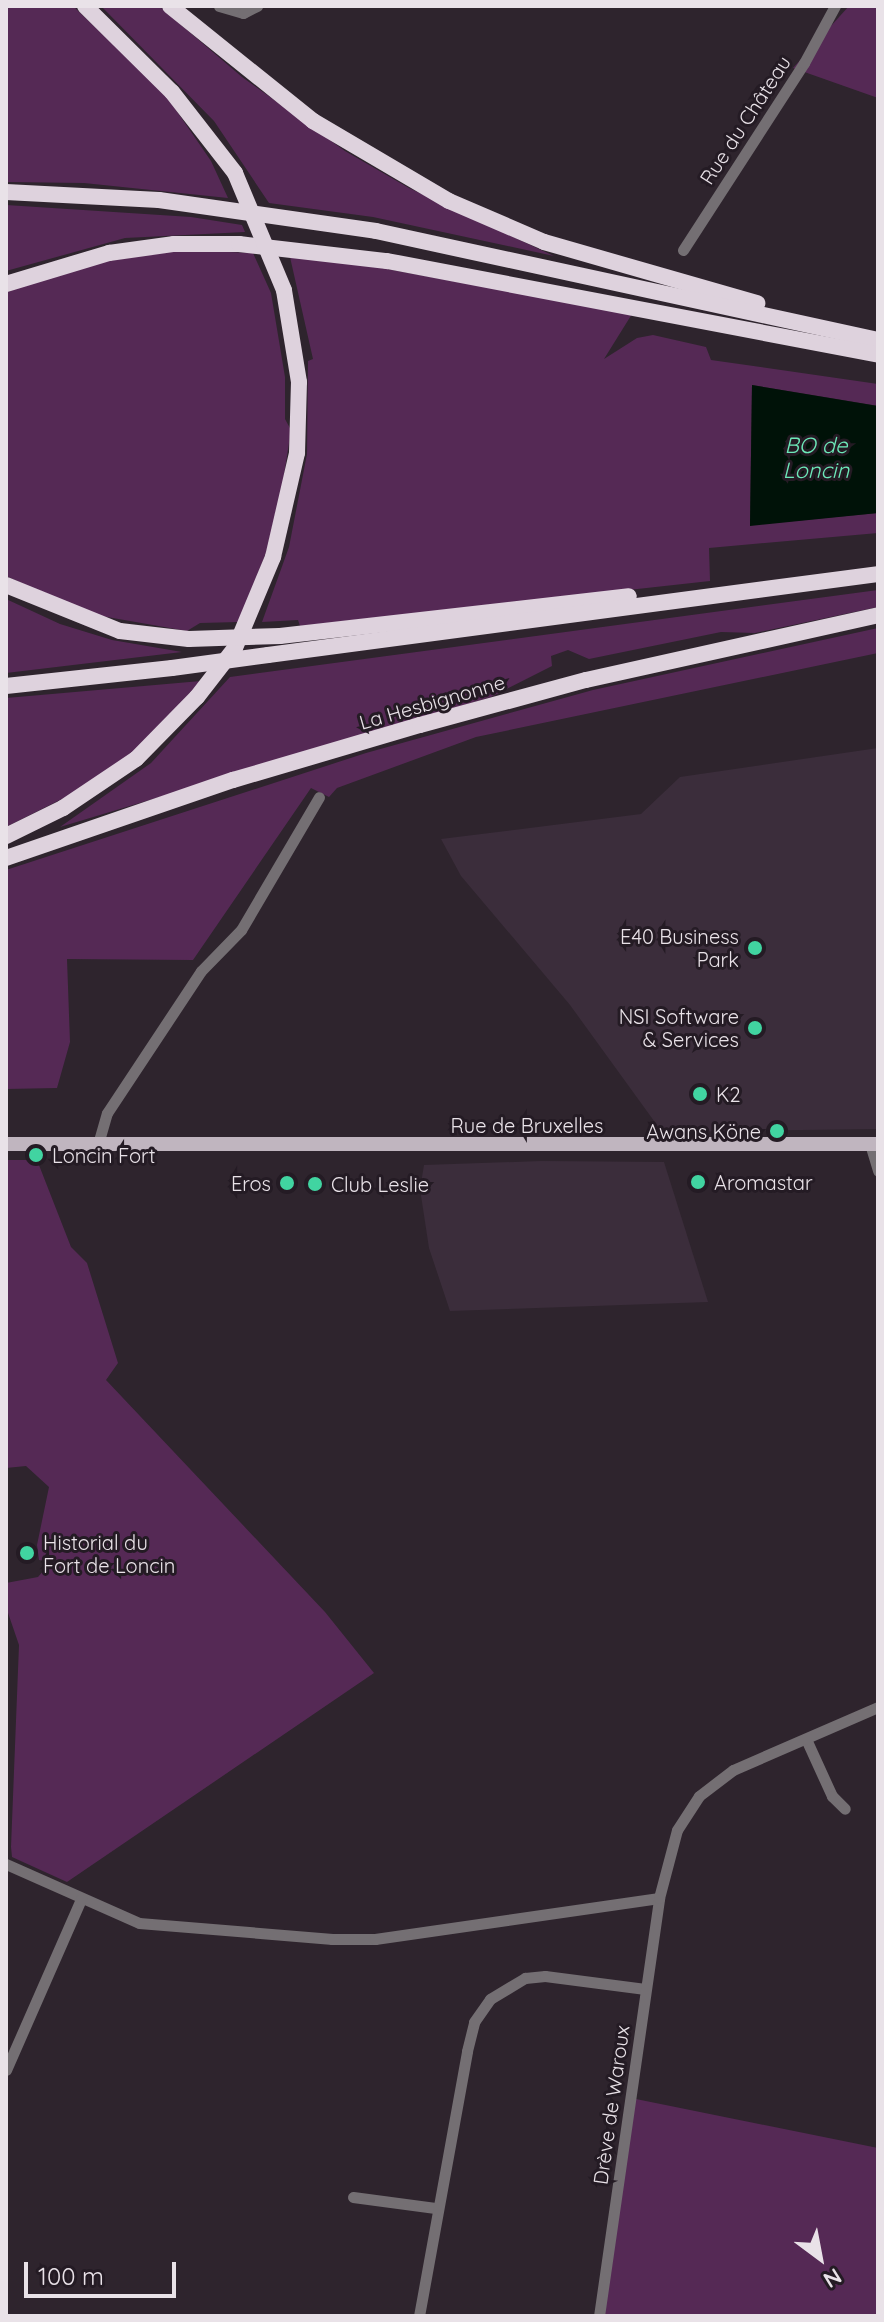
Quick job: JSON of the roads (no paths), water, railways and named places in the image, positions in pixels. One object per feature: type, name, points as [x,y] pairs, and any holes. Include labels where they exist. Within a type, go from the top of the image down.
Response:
[{"type":"highway","points":[[6,836],[63,808],[136,759],[197,697],[235,648],[273,557],[297,453],[299,382],[284,290],[235,173],[172,92],[85,6]]},
{"type":"highway","points":[[170,6],[313,121],[449,201],[544,242],[760,304],[777,318]]},
{"type":"highway","points":[[6,192],[159,200],[277,214],[471,250],[878,340]]},
{"type":"highway","points":[[6,284],[109,253],[174,244],[239,244],[387,261],[878,355]]},
{"type":"highway","points":[[6,686],[172,668],[878,574]]},
{"type":"highway","points":[[6,585],[105,626],[189,639],[280,636],[767,580],[791,584]]},
{"type":"highway","name":"La Hesbignonne","points":[[6,858],[233,780],[420,725],[601,676],[878,615]]},
{"type":"main road","name":"Rue de Bruxelles","points":[[6,1144],[176,1147],[874,1144]]},
{"type":"street","points":[[219,6],[243,13],[257,6]]},
{"type":"street","name":"Rue du Château","points":[[683,250],[804,63],[835,6]]},
{"type":"street","points":[[98,1144],[107,1113],[201,971],[241,930],[319,797]]},
{"type":"street","points":[[874,1144],[878,1171]]},
{"type":"street","name":"Drève de Waroux","points":[[599,2316],[659,1898],[677,1830],[699,1796],[733,1770],[878,1707]]},
{"type":"street","points":[[806,1739],[832,1796],[845,1809]]},
{"type":"street","points":[[6,1864],[139,1923],[174,1930],[375,1939],[659,1898]]},
{"type":"street","points":[[6,2070],[81,1899]]},
{"type":"street","points":[[419,2316],[435,2208],[474,2022],[490,1999],[525,1978],[545,1976],[645,1989]]},
{"type":"street","points":[[353,2197],[435,2208]]},
{"type":"water","name":"BO de Loncin","points":[[752,385],[878,406],[878,513],[750,526]]},
{"type":"place","name":"E40 Business Park","points":[[755,948]]},
{"type":"place","name":"NSI Software & Services","points":[[755,1028]]},
{"type":"place","name":"K2","points":[[700,1094]]},
{"type":"place","name":"Awans Köne","points":[[777,1131]]},
{"type":"place","name":"Loncin Fort","points":[[36,1155]]},
{"type":"place","name":"Aromastar","points":[[698,1182]]},
{"type":"place","name":"Eros","points":[[287,1183]]},
{"type":"place","name":"Club Leslie","points":[[315,1184]]},
{"type":"place","name":"Historial du Fort de Loncin","points":[[27,1553]]}]
